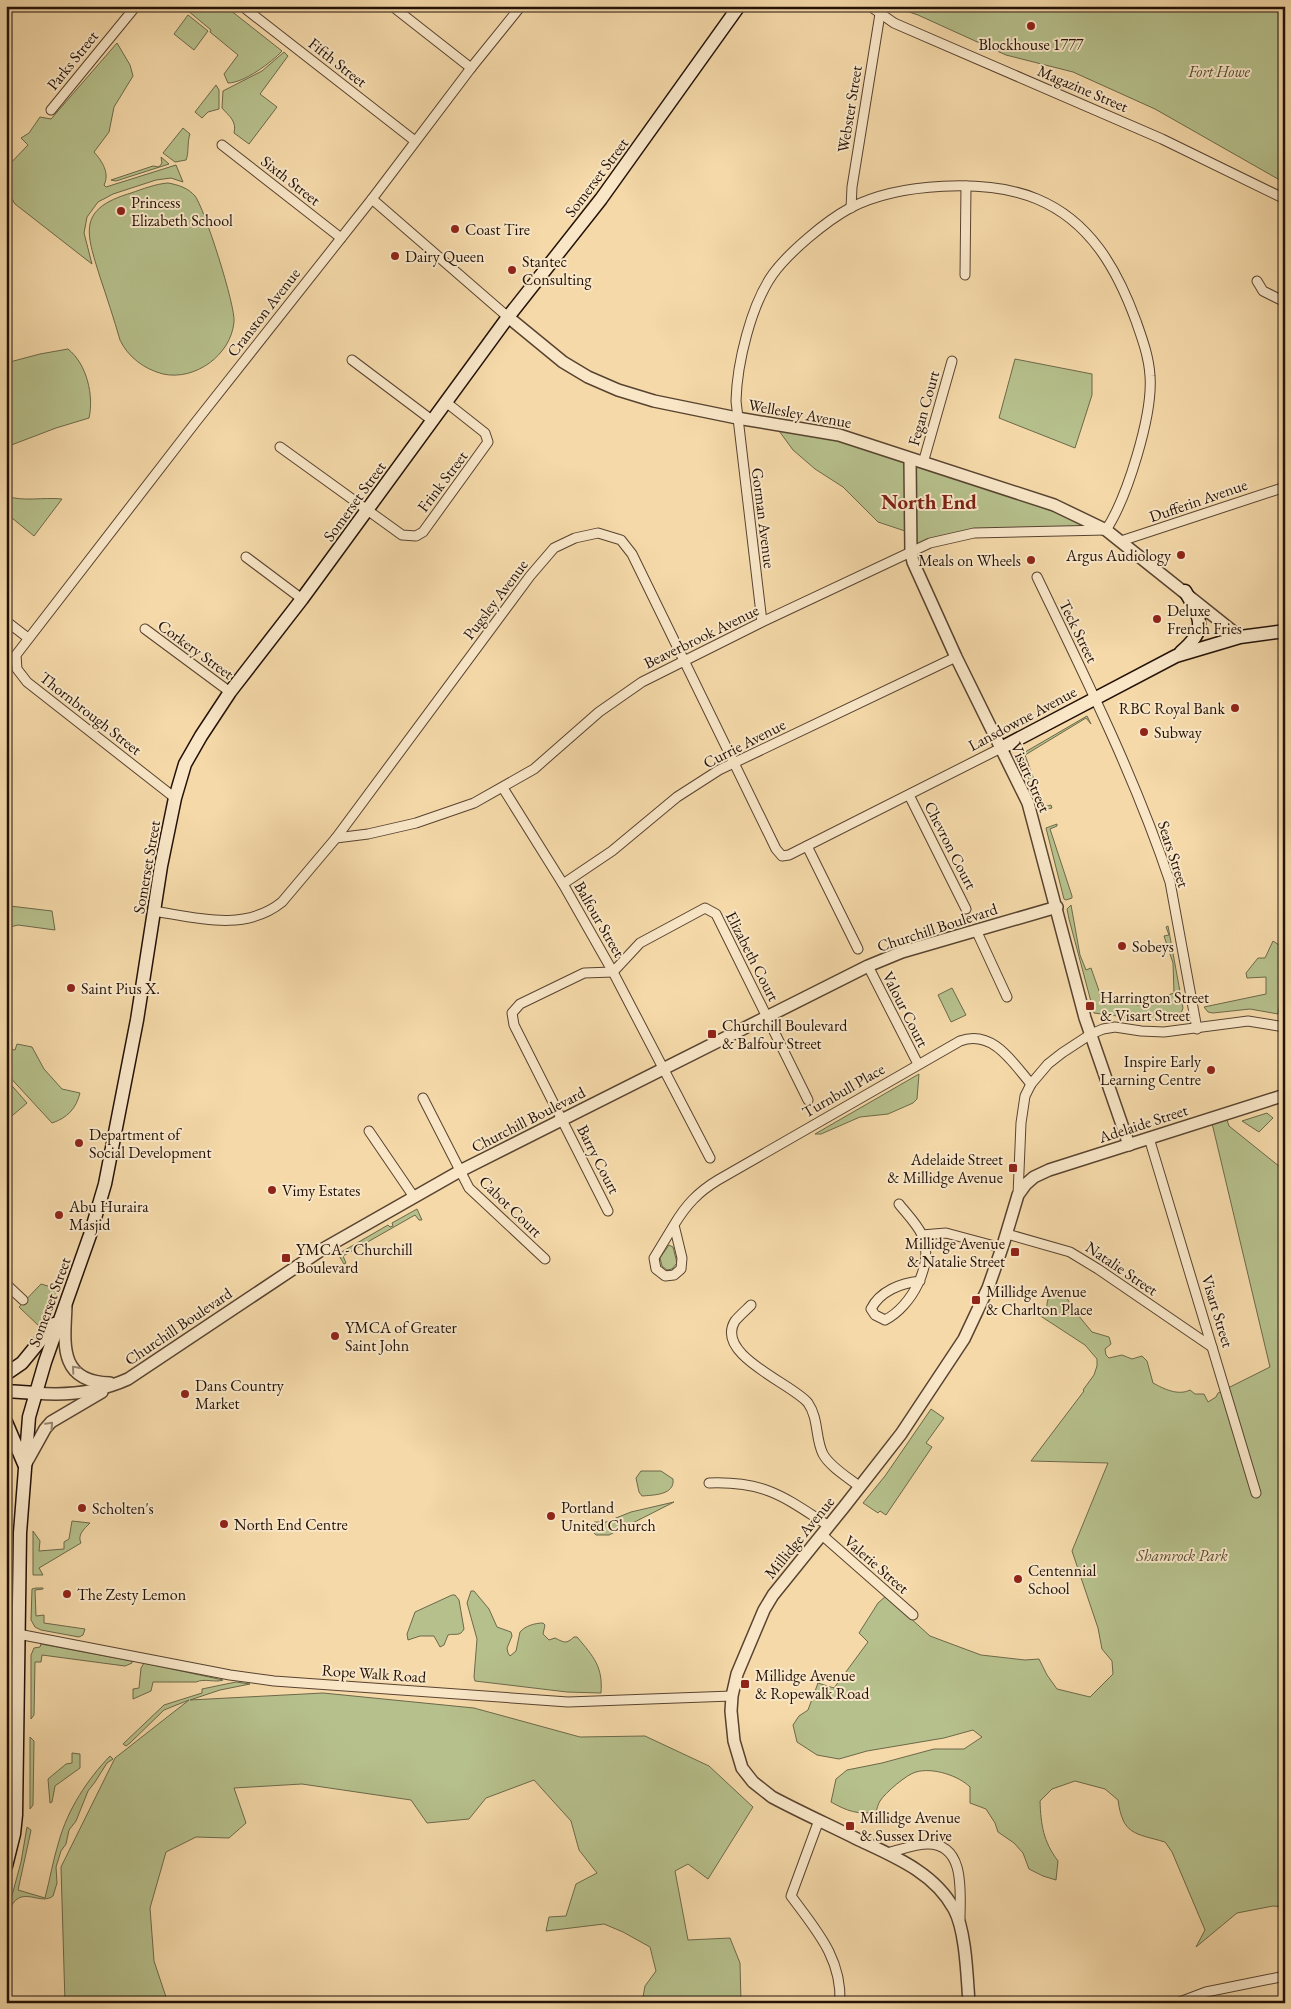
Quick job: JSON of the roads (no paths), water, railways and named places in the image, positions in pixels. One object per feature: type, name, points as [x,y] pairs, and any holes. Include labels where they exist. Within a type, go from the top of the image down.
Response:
[{"type":"main road","name":"Somerset Street","points":[[720,32],[729,6]]},
{"type":"main road","name":"Somerset Street","points":[[6,1866],[14,1834],[16,1815],[20,1533],[29,1417],[60,1316],[97,1213],[106,1180],[137,1020],[154,911],[179,779],[193,749],[230,692],[433,422],[508,317],[601,199],[739,6]]},
{"type":"main road","points":[[1176,656],[1191,643],[1200,630],[1199,618],[1185,591]]},
{"type":"main road","name":"Lansdowne Avenue","points":[[1001,748],[1176,656],[1210,644],[1240,637],[1285,632]]},
{"type":"main road","points":[[6,1374],[22,1363],[60,1316]]},
{"type":"main road","points":[[6,1391],[36,1393]]},
{"type":"main road","points":[[6,1422],[24,1466]]},
{"type":"street","name":"Parks Street","points":[[51,110],[136,6]]},
{"type":"street","name":"Fifth Street","points":[[242,6],[415,141]]},
{"type":"street","points":[[392,6],[471,68]]},
{"type":"street","name":"Cranston Avenue","points":[[28,638],[521,6]]},
{"type":"street","name":"Magazine Street","points":[[870,6],[880,14],[910,30],[1162,139],[1285,199]]},
{"type":"street","name":"Webster Street","points":[[851,208],[852,187],[880,14]]},
{"type":"street","name":"Sixth Street","points":[[222,145],[341,238]]},
{"type":"street","name":"Gorman Avenue","points":[[762,622],[736,418],[736,393],[739,371],[752,318],[764,289],[774,273],[798,248],[851,208],[903,191],[943,186],[966,186],[1008,190],[1035,198],[1063,213],[1088,235],[1117,274],[1128,298],[1149,364],[1149,405],[1146,424],[1117,514],[1106,530]]},
{"type":"street","points":[[965,275],[966,186]]},
{"type":"street","name":"Wellesley Avenue","points":[[372,198],[508,317],[563,362],[604,385],[654,401],[736,418],[839,435],[1054,505],[1106,530],[1185,591],[1240,637]]},
{"type":"street","points":[[1257,281],[1262,291],[1285,302]]},
{"type":"street","points":[[352,360],[433,422]]},
{"type":"street","name":"Fegan Court","points":[[923,462],[952,361]]},
{"type":"street","name":"Frink Street","points":[[367,510],[402,535],[416,536],[423,532],[488,442],[484,433],[447,403]]},
{"type":"street","points":[[280,447],[367,510]]},
{"type":"street","name":"Visart Street","points":[[910,459],[910,553],[917,573],[956,657],[1028,803],[1057,906],[1082,1009],[1130,1145]]},
{"type":"street","name":"Dufferin Avenue","points":[[1121,541],[1285,487]]},
{"type":"street","name":"Beaverbrook Avenue","points":[[336,838],[368,834],[457,811],[503,788],[534,769],[599,712],[628,690],[762,622],[930,543],[974,533],[1106,530]]},
{"type":"street","name":"Pugsley Avenue","points":[[154,911],[222,921],[249,918],[273,909],[282,902],[336,838],[530,576],[554,548],[574,538],[598,533],[621,540],[632,554],[776,850],[782,856]]},
{"type":"street","points":[[246,557],[302,598]]},
{"type":"street","name":"Teck Street","points":[[1037,577],[1095,698]]},
{"type":"street","points":[[6,621],[28,638]]},
{"type":"street","name":"Corkery Street","points":[[145,629],[230,692]]},
{"type":"street","name":"Thornbrough Street","points":[[28,638],[20,649],[16,660],[17,669],[27,682],[174,798]]},
{"type":"street","name":"Currie Avenue","points":[[563,884],[612,851],[677,797],[733,763],[956,657]]},
{"type":"street","name":"Sears Street","points":[[1095,698],[1151,829],[1170,882],[1197,1029]]},
{"type":"street","name":"Lansdowne Avenue","points":[[782,856],[807,846],[1001,748]]},
{"type":"street","name":"Balfour Street","points":[[503,788],[563,884],[613,972],[710,1158]]},
{"type":"street","name":"Chevron Court","points":[[909,794],[966,909]]},
{"type":"street","points":[[807,846],[858,949]]},
{"type":"street","name":"Churchill Boulevard","points":[[36,1393],[80,1393],[119,1383],[135,1375],[323,1248],[460,1171],[868,966],[902,952],[1057,906]]},
{"type":"street","name":"Elizabeth Court","points":[[613,972],[640,943],[705,908],[716,914],[767,1017]]},
{"type":"street","points":[[976,930],[1007,996]]},
{"type":"street","name":"Valour Court","points":[[868,966],[918,1064]]},
{"type":"street","name":"Barry Court","points":[[608,1211],[514,1025],[512,1013],[520,1004],[584,973],[613,972]]},
{"type":"street","points":[[767,1017],[808,1100]]},
{"type":"street","points":[[1018,1194],[1022,1108],[1031,1084],[1048,1064],[1091,1034],[1115,1027],[1141,1032],[1164,1032],[1248,1021],[1285,1027]]},
{"type":"street","name":"Turnbull Place","points":[[674,1224],[682,1265],[677,1274],[668,1276],[658,1272],[654,1258],[674,1224],[689,1202],[711,1184],[960,1041],[979,1038],[992,1042],[1031,1084]]},
{"type":"street","name":"Adelaide Street","points":[[1018,1194],[1026,1184],[1041,1174],[1285,1095]]},
{"type":"street","name":"Cabot Court","points":[[422,1098],[469,1188],[545,1259]]},
{"type":"street","points":[[369,1131],[414,1197]]},
{"type":"street","name":"Visart Street","points":[[1149,1138],[1256,1493]]},
{"type":"street","name":"Millidge Avenue","points":[[960,1927],[955,1910],[940,1888],[920,1872],[762,1791],[748,1776],[740,1762],[734,1741],[732,1696],[737,1674],[773,1595],[901,1434],[964,1339],[988,1288],[1007,1234],[1018,1194]]},
{"type":"street","points":[[899,1204],[922,1235],[927,1259],[920,1281],[897,1314],[885,1320],[875,1315],[871,1308],[876,1300],[897,1286],[920,1281]]},
{"type":"street","points":[[922,1235],[946,1233],[1002,1248]]},
{"type":"street","name":"Natalie Street","points":[[1007,1234],[1070,1252],[1212,1347]]},
{"type":"street","points":[[6,1284],[23,1300]]},
{"type":"street","points":[[67,1300],[64,1343],[65,1352],[71,1367],[82,1377],[92,1381],[119,1383]]},
{"type":"street","points":[[751,1305],[735,1322],[732,1331],[738,1350],[755,1366],[804,1399],[814,1415],[824,1455],[828,1461],[860,1487]]},
{"type":"street","points":[[24,1466],[51,1422],[67,1411],[119,1383]]},
{"type":"street","points":[[709,1483],[749,1484],[771,1491],[829,1526]]},
{"type":"street","name":"Valerie Street","points":[[822,1535],[913,1615]]},
{"type":"street","name":"Rope Walk Road","points":[[18,1634],[230,1675],[274,1681],[568,1702],[732,1696]]},
{"type":"street","points":[[819,1820],[791,1896],[830,1951],[839,1977],[840,2003]]},
{"type":"street","name":"Millidge Avenue","points":[[886,1853],[926,1844],[943,1847],[950,1853],[958,1867],[960,1927],[969,2003]]},
{"type":"street","points":[[1177,2003],[1206,1992],[1285,1976]]},
{"type":"place","name":"Blockhouse 1777","points":[[1031,26]]},
{"type":"place","name":"Princess Elizabeth School","points":[[121,211]]},
{"type":"place","name":"Coast Tire","points":[[455,229]]},
{"type":"place","name":"Dairy Queen","points":[[395,256]]},
{"type":"place","name":"Stantec Consulting","points":[[512,270]]},
{"type":"place","name":"Argus Audiology","points":[[1181,555]]},
{"type":"place","name":"Meals on Wheels","points":[[1031,560]]},
{"type":"place","name":"Deluxe French Fries","points":[[1157,619]]},
{"type":"place","name":"RBC Royal Bank","points":[[1235,708]]},
{"type":"place","name":"Subway","points":[[1144,732]]},
{"type":"place","name":"Sobeys","points":[[1122,946]]},
{"type":"place","name":"Saint Pius X.","points":[[71,988]]},
{"type":"place","name":"Harrington Street & Visart Street","points":[[1090,1006]]},
{"type":"place","name":"Churchill Boulevard & Balfour Street","points":[[712,1034]]},
{"type":"place","name":"Inspire Early Learning Centre","points":[[1211,1070]]},
{"type":"place","name":"Department of Social Development","points":[[79,1143]]},
{"type":"place","name":"Adelaide Street & Millidge Avenue","points":[[1013,1168]]},
{"type":"place","name":"Vimy Estates","points":[[272,1190]]},
{"type":"place","name":"Abu Huraira Masjid","points":[[59,1215]]},
{"type":"place","name":"Millidge Avenue & Natalie Street","points":[[1015,1252]]},
{"type":"place","name":"YMCA - Churchill Boulevard","points":[[286,1258]]},
{"type":"place","name":"Millidge Avenue & Charlton Place","points":[[976,1300]]},
{"type":"place","name":"YMCA of Greater Saint John","points":[[335,1336]]},
{"type":"place","name":"Dans Country Market","points":[[185,1394]]},
{"type":"place","name":"Scholten's","points":[[82,1508]]},
{"type":"place","name":"Portland United Church","points":[[551,1516]]},
{"type":"place","name":"North End Centre","points":[[224,1524]]},
{"type":"place","name":"Centennial School","points":[[1018,1579]]},
{"type":"place","name":"The Zesty Lemon","points":[[67,1594]]},
{"type":"place","name":"Millidge Avenue & Ropewalk Road","points":[[745,1684]]},
{"type":"place","name":"Millidge Avenue & Sussex Drive","points":[[850,1826]]},
{"type":"district","name":"North End","points":[[929,502]]},
{"type":"park label","name":"Fort Howe","points":[[1219,71]]},
{"type":"park label","name":"Shamrock Park","points":[[1182,1555]]}]
